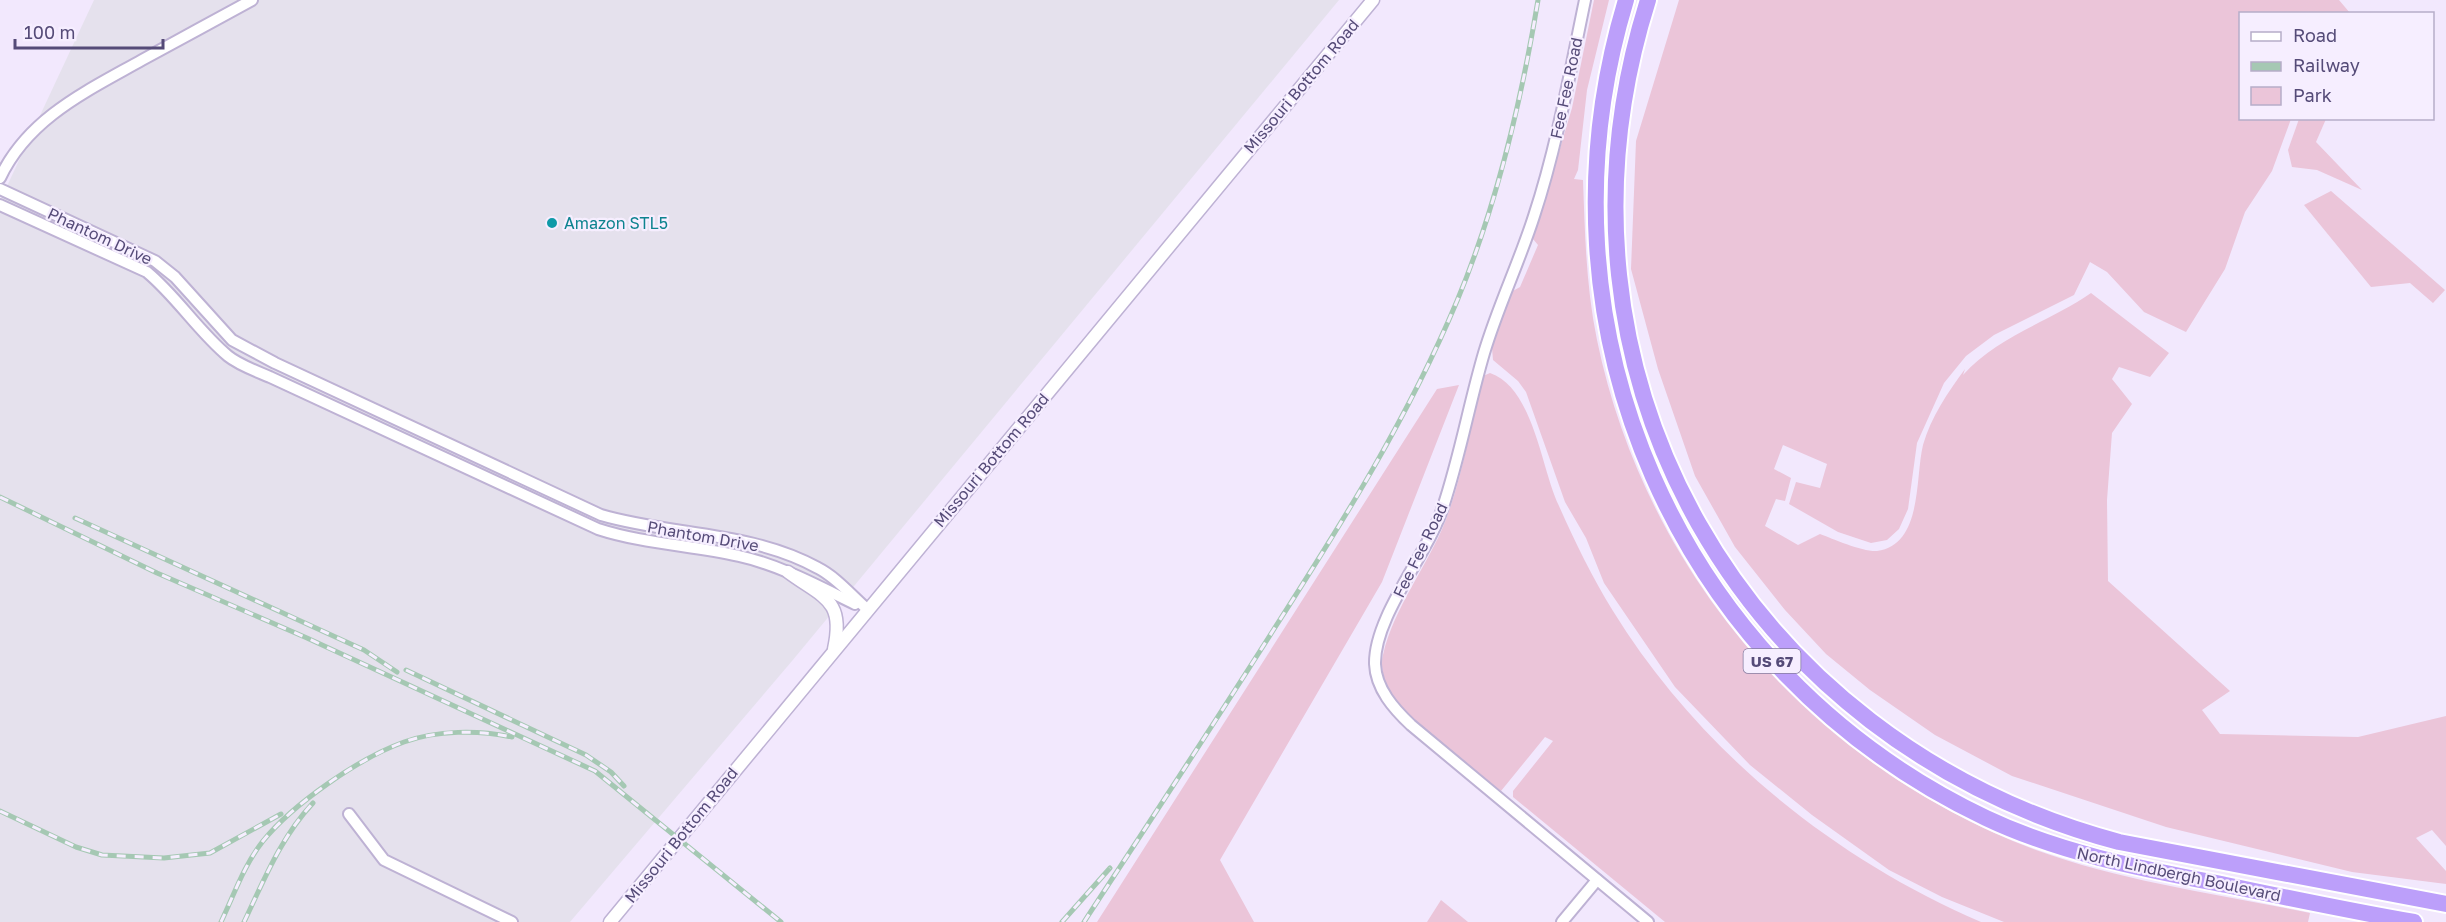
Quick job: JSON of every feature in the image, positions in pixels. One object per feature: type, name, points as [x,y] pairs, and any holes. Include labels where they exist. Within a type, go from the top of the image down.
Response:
[{"type":"highway","name":"North Lindbergh Boulevard","points":[[1626,0],[1604,90],[1596,164],[1595,237],[1603,309],[1610,346],[1629,417],[1656,485],[1711,583],[1756,643],[1811,700],[1863,744],[1923,784],[1996,822],[2055,845],[2124,865],[2414,922]]},
{"type":"highway","name":"North Lindbergh Boulevard","points":[[1648,0],[1626,84],[1617,157],[1618,267],[1630,340],[1662,446],[1693,513],[1732,576],[1777,635],[1829,688],[1886,734],[1948,774],[2023,811],[2119,842],[2446,904]]},
{"type":"street","points":[[0,178],[10,157],[26,138],[43,120],[71,100],[252,0]]},
{"type":"street","name":"Missouri Bottom Road","points":[[610,922],[1373,0]]},
{"type":"street","name":"Fee Fee Road","points":[[1585,0],[1550,162],[1533,218],[1484,350],[1443,508],[1431,536],[1386,621],[1378,642],[1375,665],[1380,686],[1392,707],[1648,922]]},
{"type":"street","name":"Phantom Drive","points":[[0,189],[155,261],[175,277],[232,340],[275,363],[601,514],[631,524],[742,540],[786,552],[821,569],[867,609]]},
{"type":"street","name":"Phantom Drive","points":[[0,205],[147,272],[166,288],[200,329],[229,357],[270,377],[598,529],[628,538],[740,556],[788,572],[867,609]]},
{"type":"street","points":[[788,572],[827,599],[835,610],[837,626],[834,650]]},
{"type":"street","points":[[349,814],[384,860],[512,922]]},
{"type":"street","points":[[1562,922],[1597,880]]},
{"type":"shaded area","points":[[94,0],[1339,0],[792,661],[570,922],[0,922],[0,201]]},
{"type":"green space","points":[[1594,0],[1609,0],[1587,90],[1578,170],[1574,179],[1583,180],[1588,280],[1597,340],[1620,425],[1654,506],[1698,582],[1751,651],[1812,714],[1880,768],[1955,814],[2036,850],[2069,861],[2137,879],[2310,913],[2308,922],[2004,922],[1942,897],[1889,870],[1812,815],[1750,765],[1675,687],[1604,583],[1586,538],[1565,502],[1526,392],[1518,381],[1493,360],[1492,348],[1511,292],[1520,287],[1538,245],[1533,239],[1572,108]]},
{"type":"green space","points":[[1679,0],[2339,0],[2349,12],[2239,12],[2239,120],[2291,120],[2272,171],[2245,212],[2225,269],[2186,332],[2144,312],[2107,272],[2090,262],[2074,295],[1994,335],[1966,356],[1944,383],[1917,443],[1908,509],[1899,529],[1887,540],[1871,543],[1838,532],[1789,504],[1796,482],[1820,488],[1827,464],[1783,445],[1774,469],[1791,478],[1785,501],[1776,499],[1765,526],[1798,545],[1820,534],[1871,551],[1892,546],[1910,523],[1923,445],[1935,415],[1965,369],[1963,375],[1992,350],[2091,293],[2169,353],[2150,377],[2119,367],[2112,379],[2132,404],[2112,433],[2107,500],[2108,581],[2230,691],[2202,710],[2220,734],[2358,737],[2446,716],[2446,846],[2432,830],[2416,838],[2446,871],[2446,884],[2352,872],[2166,827],[2012,776],[1935,735],[1870,690],[1826,654],[1785,610],[1735,547],[1695,476],[1658,369],[1631,269],[1636,141]]},
{"type":"green space","points":[[2299,120],[2326,120],[2316,142],[2362,190],[2317,170],[2292,167],[2288,150]]},
{"type":"green space","points":[[2331,191],[2445,290],[2433,303],[2410,283],[2371,287],[2304,205]]},
{"type":"green space","points":[[1490,373],[1505,382],[1517,395],[1526,412],[1559,506],[1605,598],[1647,662],[1686,709],[1728,753],[1773,794],[1821,832],[1872,866],[1926,896],[1981,922],[1665,922],[1513,797],[1513,791],[1553,741],[1545,737],[1501,791],[1439,745],[1410,718],[1387,686],[1382,659],[1395,620],[1445,522],[1462,469],[1483,376]]},
{"type":"green space","points":[[1459,385],[1382,582],[1220,860],[1254,922],[1097,922],[1437,389]]},
{"type":"green space","points":[[1441,900],[1468,922],[1427,922]]},
{"type":"railway","points":[[1084,922],[1324,549],[1373,469],[1417,387],[1457,301],[1496,191],[1524,77],[1538,0]]},
{"type":"railway","points":[[0,497],[157,573],[307,638],[595,771],[781,922]]},
{"type":"railway","points":[[75,518],[364,650],[397,672]]},
{"type":"railway","points":[[406,670],[586,755],[611,772],[624,786]]},
{"type":"railway","points":[[221,922],[245,870],[263,841],[291,812],[348,771],[386,749],[430,735],[472,732],[512,737]]},
{"type":"railway","points":[[244,922],[282,845],[313,803]]},
{"type":"railway","points":[[0,811],[76,847],[102,855],[164,858],[210,853],[281,814]]},
{"type":"railway","points":[[1062,922],[1110,868]]},
{"type":"place","name":"Amazon STL5","points":[[552,223]]}]
